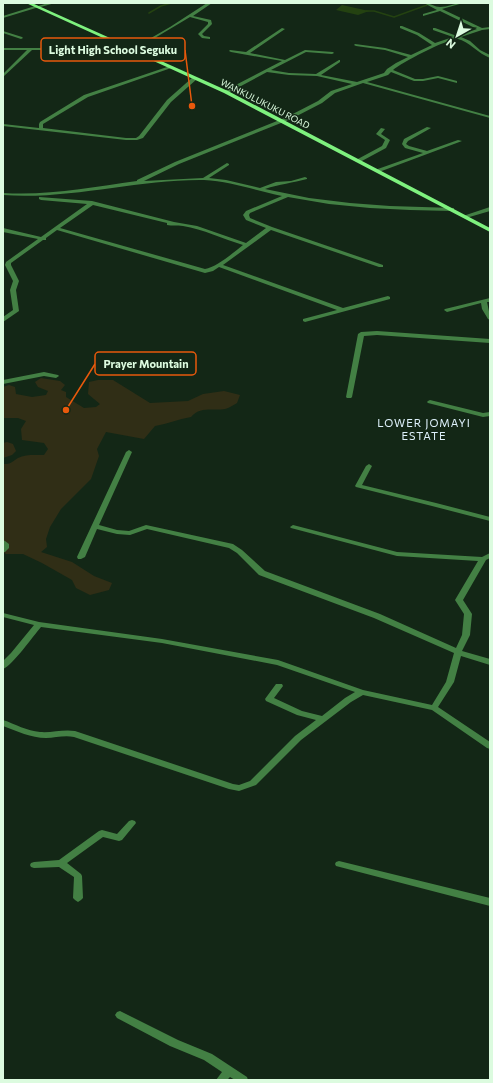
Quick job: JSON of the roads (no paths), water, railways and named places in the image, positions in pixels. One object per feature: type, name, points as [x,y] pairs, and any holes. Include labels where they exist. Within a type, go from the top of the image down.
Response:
[{"type":"main road","name":"WANKULUKUKU ROAD","points":[[28,3],[226,92],[466,216],[490,230]]},
{"type":"street","points":[[3,17],[53,3]]},
{"type":"street","points":[[3,50],[131,50],[210,3]]},
{"type":"street","points":[[426,3],[481,29]]},
{"type":"street","points":[[424,15],[461,3]]},
{"type":"street","points":[[190,16],[210,21],[210,24],[200,34],[203,37],[209,38]]},
{"type":"street","points":[[401,27],[418,34],[435,45]]},
{"type":"street","points":[[136,183],[177,163],[282,121],[310,108],[334,92],[386,74],[397,64],[435,45],[481,29],[490,28]]},
{"type":"street","points":[[246,54],[283,29]]},
{"type":"street","points":[[434,29],[469,42],[479,51],[490,56]]},
{"type":"street","points":[[3,32],[21,38]]},
{"type":"street","points":[[356,45],[385,49],[412,57]]},
{"type":"street","points":[[3,76],[31,49]]},
{"type":"street","points":[[231,51],[286,61]]},
{"type":"street","points":[[226,92],[305,51],[332,53]]},
{"type":"street","points":[[317,75],[339,61]]},
{"type":"street","points":[[41,128],[42,123],[82,98],[172,67]]},
{"type":"street","points":[[390,70],[414,80],[438,77],[455,82]]},
{"type":"street","points":[[266,71],[317,75],[358,84]]},
{"type":"street","points":[[3,125],[19,128],[41,128],[136,139],[141,137],[151,126],[169,101],[195,78]]},
{"type":"street","points":[[363,82],[403,95],[446,104],[490,117]]},
{"type":"street","points":[[428,153],[407,147],[404,144],[406,140],[429,128]]},
{"type":"street","points":[[358,161],[384,147],[388,140],[378,134],[383,129]]},
{"type":"street","points":[[377,170],[460,141]]},
{"type":"street","points":[[204,179],[227,164]]},
{"type":"street","points":[[259,190],[278,183],[291,182],[305,178]]},
{"type":"street","points":[[27,196],[72,192],[136,183],[204,179],[230,181],[259,190],[288,196],[373,208],[452,209]]},
{"type":"street","points":[[3,194],[92,203],[171,223],[190,226],[247,245]]},
{"type":"street","points":[[288,196],[248,212],[246,215],[248,219],[252,222],[381,266]]},
{"type":"street","points":[[3,320],[16,311],[13,290],[16,281],[8,265],[9,262],[44,239],[92,203]]},
{"type":"street","points":[[466,216],[490,209]]},
{"type":"street","points":[[58,229],[208,271],[219,265],[270,228]]},
{"type":"street","points":[[3,230],[44,239]]},
{"type":"street","points":[[219,265],[342,310]]},
{"type":"street","points":[[305,320],[388,298]]},
{"type":"street","points":[[447,310],[487,301],[485,308],[490,318]]},
{"type":"street","points":[[348,397],[362,334],[377,333],[490,341]]},
{"type":"street","points":[[3,382],[44,374],[56,376]]},
{"type":"street","points":[[430,402],[483,415],[490,414]]},
{"type":"street","points":[[81,556],[129,452]]},
{"type":"street","points":[[369,466],[358,486],[490,519]]},
{"type":"street","points":[[95,526],[117,532],[130,533],[146,527],[231,546],[240,552],[262,573],[377,616],[458,652],[490,662]]},
{"type":"street","points":[[293,527],[397,554],[483,559]]},
{"type":"street","points":[[3,542],[5,544],[5,548],[3,550]]},
{"type":"street","points":[[434,708],[450,682],[458,652],[466,635],[466,610],[459,600],[483,559],[490,554]]},
{"type":"street","points":[[3,615],[39,624],[90,630],[257,658],[296,668],[362,692],[434,708],[490,746]]},
{"type":"street","points":[[3,666],[39,624]]},
{"type":"street","points":[[279,686],[269,699],[300,713],[324,719]]},
{"type":"street","points":[[3,723],[38,735],[45,736],[60,732],[75,734],[232,787],[239,788],[254,783],[298,738],[348,700],[362,692]]},
{"type":"street","points":[[34,865],[61,863],[102,833],[119,838],[132,822]]},
{"type":"street","points":[[61,863],[78,876],[78,898]]},
{"type":"street","points":[[339,864],[490,902]]},
{"type":"street","points":[[120,1015],[174,1043],[208,1057],[243,1080]]},
{"type":"street","points":[[221,1080],[229,1071]]},
{"type":"waterway","points":[[149,13],[161,6],[171,3]]},
{"type":"waterway","points":[[322,3],[338,3]]},
{"type":"waterway","points":[[366,11],[374,11],[394,17],[427,5]]},
{"type":"place","name":"Light High School Seguku","points":[[192,106]]},
{"type":"place","name":"Prayer Mountain","points":[[66,410]]},
{"type":"district","name":"LOWER JOMAYI ESTATE","points":[[424,429]]}]
